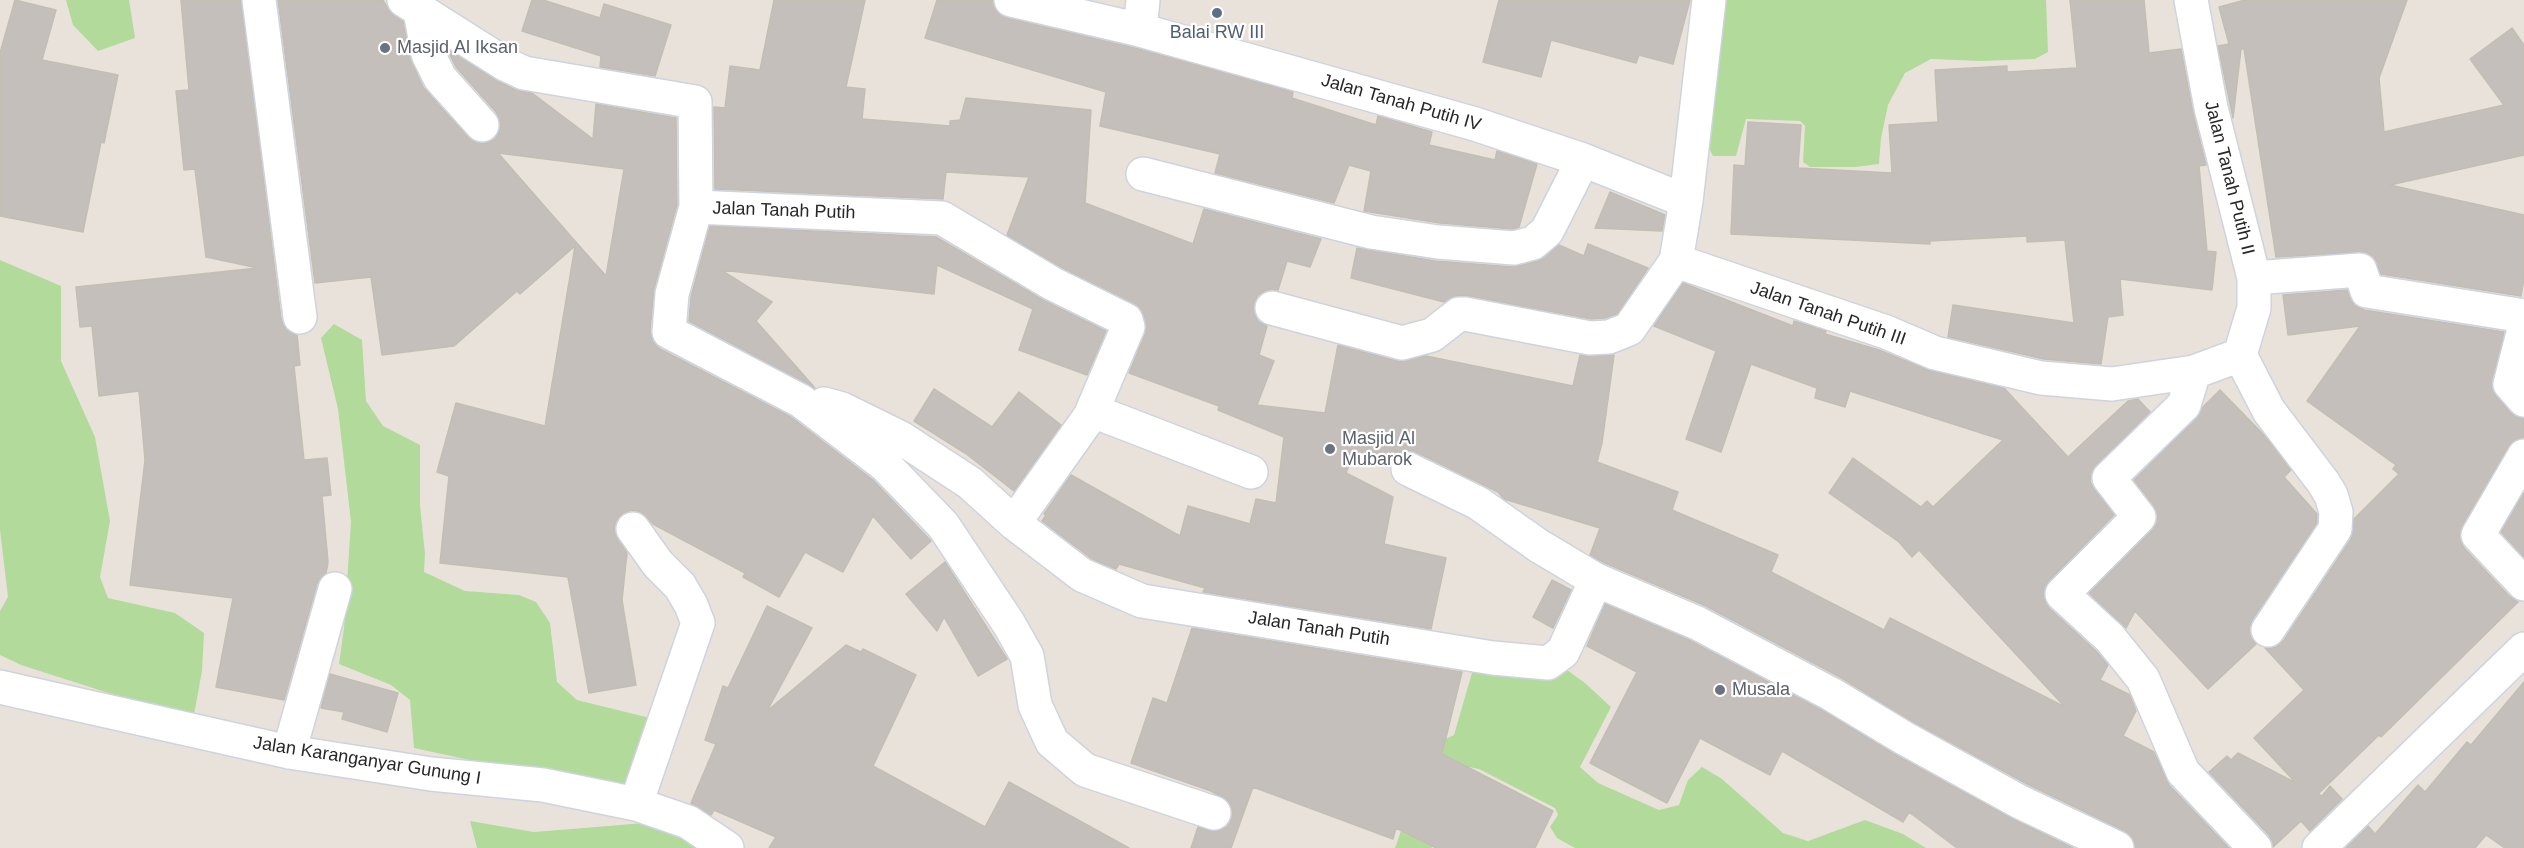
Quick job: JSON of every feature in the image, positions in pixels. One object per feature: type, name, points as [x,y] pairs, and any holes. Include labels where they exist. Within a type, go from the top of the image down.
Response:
[{"type":"street","points":[[259,0],[300,317]]},
{"type":"street","name":"Jalan Tanah Putih IV","points":[[1011,0],[1142,15],[1475,123],[1583,160],[1686,201]]},
{"type":"street","points":[[1272,308],[1402,343],[1424,339],[1446,326],[1459,314],[1590,338],[1609,337],[1629,329],[1676,261],[1686,201],[1709,0]]},
{"type":"street","name":"Jalan Tanah Putih II","points":[[2191,0],[2211,108],[2254,278],[2254,308],[2240,355]]},
{"type":"street","points":[[412,5],[428,54],[440,78],[482,125]]},
{"type":"street","name":"Jalan Tanah Putih","points":[[412,5],[490,55],[524,73],[694,102],[696,207],[942,218],[1053,284],[1126,320],[1128,327],[1110,374],[1085,422]]},
{"type":"street","points":[[1143,174],[1371,231],[1438,242],[1514,248],[1533,243],[1547,231],[1583,160]]},
{"type":"street","points":[[696,207],[672,294],[669,332],[801,401],[886,466],[943,525],[1009,624],[1027,657],[1035,705],[1052,742],[1085,770],[1214,813]]},
{"type":"street","name":"Jalan Tanah Putih III","points":[[1676,261],[1886,332],[1935,352],[2041,378],[2112,384],[2194,372],[2240,355]]},
{"type":"street","points":[[2254,278],[2360,270],[2367,291],[2524,316]]},
{"type":"street","points":[[2524,329],[2510,384],[2524,400]]},
{"type":"street","points":[[2240,355],[2269,411],[2331,495],[2336,512],[2335,529],[2268,630]]},
{"type":"street","points":[[2194,372],[2184,405],[2109,478],[2139,517],[2062,594],[2110,638],[2143,679],[2184,772],[2255,848]]},
{"type":"street","name":"Jalan Tanah Putih","points":[[801,401],[842,409],[901,438],[970,483],[1014,523],[1082,575],[1142,601],[1492,658],[1548,663],[1563,652],[1596,580]]},
{"type":"street","points":[[1014,523],[1085,422],[1251,472]]},
{"type":"street","points":[[2524,456],[2478,535],[2524,584]]},
{"type":"street","points":[[1408,469],[1478,502],[1539,546],[1596,580],[1697,623],[1831,694],[1904,738],[2020,802],[2117,848]]},
{"type":"street","points":[[633,529],[658,564],[680,586],[691,604],[698,623],[636,804]]},
{"type":"street","points":[[289,752],[335,590]]},
{"type":"street","points":[[2319,848],[2524,649]]},
{"type":"street","name":"Jalan Karanganyar Gunung I","points":[[0,687],[289,752],[431,774],[543,785],[636,804],[688,822],[727,848]]},
{"type":"green space","points":[[66,0],[129,0],[135,38],[98,51],[73,25]]},
{"type":"green space","points":[[1725,0],[2046,0],[2048,52],[2035,59],[1981,61],[1931,59],[1905,73],[1888,105],[1881,138],[1879,164],[1855,167],[1810,167],[1803,162],[1805,126],[1800,121],[1746,119],[1736,156],[1713,156],[1707,144]]},
{"type":"green space","points":[[0,260],[61,286],[61,361],[95,437],[110,521],[100,577],[108,598],[175,613],[204,633],[202,671],[193,720],[21,665],[0,655],[0,611],[8,597],[0,530]]},
{"type":"green space","points":[[334,324],[362,340],[366,401],[383,426],[420,445],[420,505],[425,554],[424,572],[465,591],[519,595],[536,602],[550,623],[557,682],[577,700],[650,718],[636,788],[502,767],[414,748],[410,700],[391,685],[339,664],[344,628],[351,522],[338,409],[321,338]]},
{"type":"green space","points":[[1476,659],[1560,665],[1585,683],[1611,707],[1580,767],[1598,783],[1659,810],[1679,805],[1688,780],[1702,767],[1722,779],[1783,833],[1808,841],[1865,820],[1903,834],[1926,848],[1575,848],[1557,838],[1550,827],[1558,815],[1555,808],[1479,769],[1469,767],[1431,842],[1432,848],[1395,848],[1441,741],[1454,735]]},
{"type":"green space","points":[[470,821],[534,832],[657,822],[701,848],[477,848]]},
{"type":"building","points":[[15,0],[56,10],[42,60],[118,75],[104,143],[101,142],[83,232],[0,216],[0,53]]},
{"type":"building","points":[[181,0],[241,0],[281,319],[286,329],[297,335],[300,365],[294,366],[304,460],[327,458],[331,495],[322,496],[328,562],[326,573],[317,584],[284,700],[216,687],[233,598],[130,585],[145,460],[139,391],[99,396],[92,326],[80,327],[76,287],[258,268],[206,257],[195,169],[184,170],[176,91],[189,90]]},
{"type":"building","points":[[278,0],[383,0],[388,9],[403,21],[410,58],[423,87],[468,137],[477,143],[486,143],[495,139],[500,130],[500,121],[496,112],[456,67],[447,49],[497,81],[516,90],[532,93],[593,139],[596,104],[676,118],[677,205],[654,289],[650,331],[653,342],[660,349],[791,417],[873,480],[931,541],[911,559],[873,516],[843,572],[805,552],[779,597],[743,577],[745,573],[653,524],[641,512],[632,510],[623,513],[616,521],[614,530],[627,553],[622,600],[636,685],[589,693],[568,577],[440,563],[449,476],[437,472],[456,403],[545,426],[575,246],[520,294],[517,291],[454,346],[382,355],[371,277],[315,283]],"holes":[[[498,153],[624,169],[606,276]]]},
{"type":"building","points":[[532,0],[543,0],[600,18],[604,4],[671,25],[655,76],[600,67],[601,56],[522,31]]},
{"type":"building","points":[[774,0],[865,0],[846,87],[865,89],[862,119],[950,126],[950,121],[960,120],[966,98],[1091,110],[1085,203],[1193,244],[1204,209],[1321,239],[1310,267],[1287,261],[1278,290],[1267,290],[1258,295],[1254,303],[1254,313],[1259,322],[1267,326],[1259,355],[1274,361],[1257,405],[1325,413],[1338,345],[1397,361],[1426,356],[1573,386],[1580,355],[1614,355],[1602,443],[1597,462],[1678,492],[1672,510],[1778,555],[1771,572],[1884,630],[1890,618],[2065,707],[1919,550],[1912,557],[1899,542],[1829,493],[1853,458],[1921,507],[1927,501],[1933,507],[2003,440],[1850,391],[1845,407],[1815,398],[1817,388],[1751,364],[1721,452],[1686,439],[1716,351],[1654,326],[1683,283],[1793,326],[1794,321],[1826,331],[1825,334],[1879,350],[1928,370],[2004,388],[2068,457],[2128,401],[2138,399],[2150,412],[2096,465],[2091,473],[2090,481],[2094,489],[2114,515],[2049,581],[2044,589],[2044,599],[2049,608],[2108,665],[2100,680],[2130,695],[2136,711],[2123,736],[2154,752],[2169,785],[2229,848],[2135,848],[2133,838],[2125,831],[2029,785],[1913,722],[1840,677],[1706,606],[1590,555],[1600,528],[1504,499],[1498,492],[1416,452],[1407,450],[1398,453],[1390,464],[1354,453],[1346,473],[1393,497],[1384,544],[1446,558],[1431,629],[1203,592],[1205,588],[1119,564],[1116,569],[1092,559],[1042,521],[1046,515],[1044,514],[1071,475],[1180,536],[1188,506],[1250,524],[1256,499],[1276,503],[1284,437],[1218,410],[1219,406],[1129,373],[1145,334],[1146,322],[1140,308],[1062,268],[1007,235],[1029,177],[946,172],[943,199],[715,189],[714,107],[725,108],[730,66],[760,70]]},
{"type":"building","points":[[937,0],[993,0],[998,13],[1007,18],[1135,48],[1293,92],[1292,98],[1376,125],[1378,116],[1432,132],[1429,145],[1495,160],[1497,151],[1537,164],[1519,227],[1512,229],[1440,223],[1364,211],[1371,171],[1349,165],[1334,203],[1215,173],[1220,154],[1100,126],[1106,92],[925,38]]},
{"type":"building","points":[[1499,0],[1690,0],[1673,64],[1639,55],[1636,63],[1551,40],[1541,77],[1483,62]]},
{"type":"building","points":[[2070,0],[2144,0],[2149,53],[2181,49],[2206,165],[2199,166],[2207,251],[2216,252],[2212,290],[2120,279],[2123,315],[2108,317],[2101,364],[2044,359],[1948,337],[1953,305],[2074,323],[2065,240],[2027,242],[2027,236],[1930,241],[1930,244],[1731,234],[1734,165],[1745,166],[1748,122],[1801,125],[1798,168],[1892,173],[1889,125],[1938,122],[1935,70],[2007,66],[2007,72],[2077,68]]},
{"type":"building","points":[[2245,0],[2407,0],[2379,78],[2384,132],[2504,105],[2470,59],[2512,28],[2524,45],[2524,155],[2390,185],[2524,215],[2524,278],[2521,296],[2381,274],[2374,257],[2366,252],[2276,257],[2244,49],[2241,49],[2233,118],[2218,46],[2229,44],[2219,7]]},
{"type":"building","points":[[1610,192],[1665,215],[1662,231],[1595,228]]},
{"type":"building","points":[[710,226],[936,237],[1043,300],[1106,331],[1087,375],[1019,350],[1033,309],[937,265],[934,294],[721,270],[772,302],[756,321],[815,388],[689,321],[691,297]]},
{"type":"building","points":[[1588,244],[1648,268],[1617,314],[1605,318],[1591,319],[1458,295],[1444,302],[1351,278],[1357,248],[1435,261],[1513,267],[1538,261],[1559,245],[1584,256]]},
{"type":"building","points":[[2347,290],[2354,305],[2364,310],[2504,332],[2492,388],[2510,412],[2517,417],[2524,418],[2524,437],[2515,440],[2508,447],[2462,526],[2459,536],[2464,548],[2510,597],[2518,602],[2381,737],[2379,735],[2318,794],[2322,796],[2330,786],[2342,799],[2310,831],[2301,821],[2273,847],[2269,835],[2209,772],[2227,756],[2231,760],[2238,753],[2296,783],[2254,738],[2304,690],[2265,648],[2276,647],[2284,640],[2351,539],[2354,519],[2399,474],[2393,469],[2396,465],[2307,401],[2360,326],[2288,335],[2283,295]]},
{"type":"building","points":[[934,389],[992,427],[1019,392],[1061,425],[1014,491],[965,453],[914,421]]},
{"type":"building","points":[[2220,390],[2265,436],[2291,470],[2284,477],[2317,514],[2317,523],[2252,620],[2249,629],[2251,638],[2256,644],[2208,689],[2135,611],[2126,628],[2089,593],[2157,523],[2154,506],[2134,480],[2197,418],[2203,407]]},
{"type":"building","points":[[2524,493],[2524,557],[2501,532]]},
{"type":"building","points":[[945,562],[1007,659],[978,676],[944,617],[937,631],[906,594]]},
{"type":"building","points":[[1552,580],[1571,590],[1553,628],[1533,617]]},
{"type":"building","points":[[1605,604],[1689,640],[1822,710],[1894,754],[2011,818],[2073,848],[1957,848],[1909,812],[1903,822],[1782,751],[1770,775],[1700,738],[1667,803],[1590,763],[1637,672],[1587,646]]},
{"type":"building","points":[[767,606],[812,628],[767,711],[846,645],[861,652],[863,649],[916,675],[873,766],[985,827],[1009,782],[1129,848],[769,848],[776,837],[714,810],[711,815],[691,803],[716,744],[705,740],[723,686],[728,688]]},
{"type":"building","points":[[1192,628],[1462,672],[1442,754],[1553,811],[1535,848],[1436,848],[1396,828],[1393,839],[1253,787],[1231,848],[1191,848],[1198,827],[1217,831],[1227,827],[1232,818],[1232,810],[1228,801],[1211,791],[1131,763],[1153,698],[1167,703]]},
{"type":"building","points":[[330,674],[398,693],[387,732],[342,719],[344,712],[321,708]]},
{"type":"building","points":[[2524,682],[2524,848],[2505,848],[2486,835],[2475,848],[2346,848],[2368,826],[2375,834],[2418,785],[2425,792],[2467,742],[2471,745]]},
{"type":"place","name":"Balai RW III","points":[[1217,13]]},
{"type":"place","name":"Masjid Al Iksan","points":[[385,48]]},
{"type":"place","name":"Masjid Al Mubarok","points":[[1330,449]]},
{"type":"place","name":"Musala","points":[[1720,690]]}]
